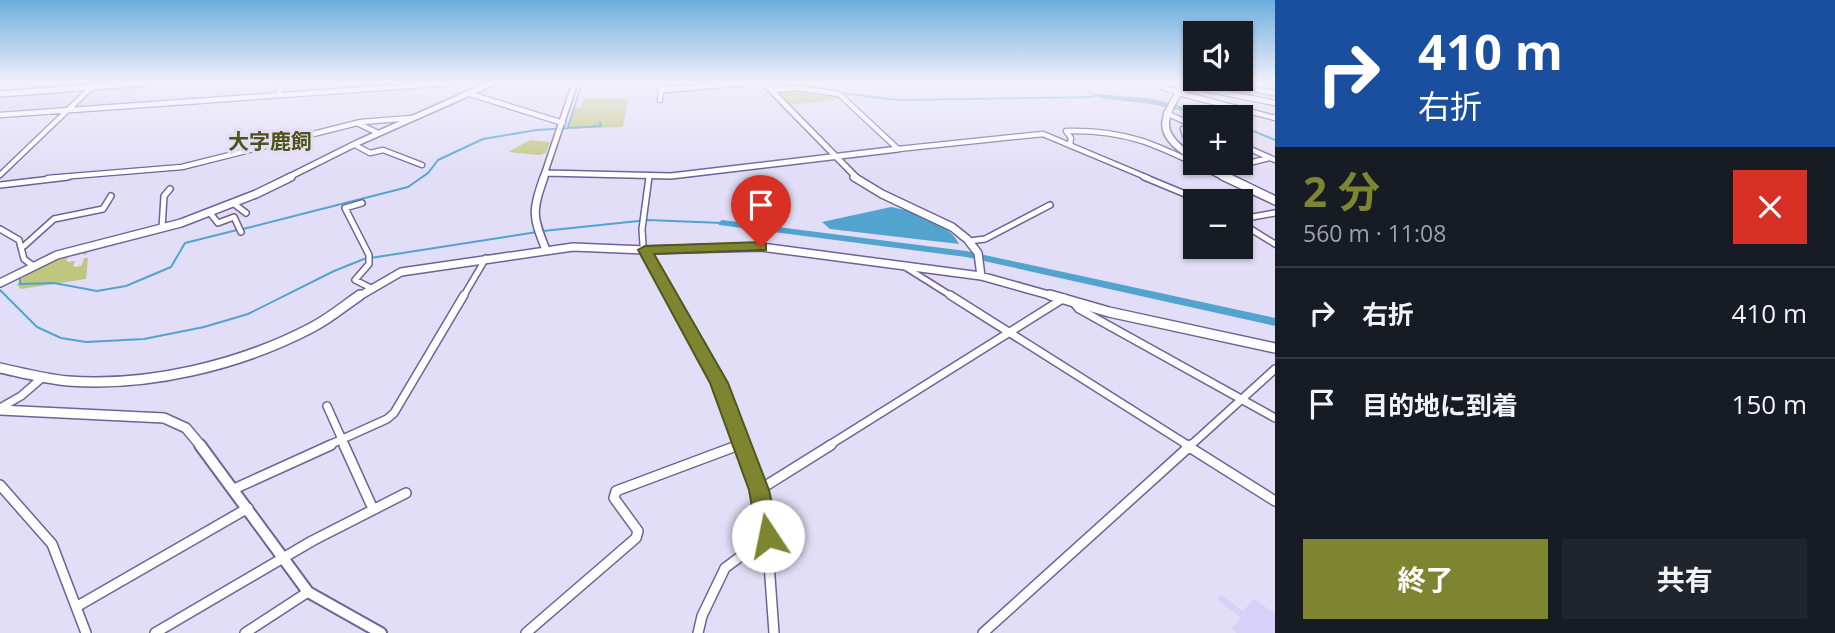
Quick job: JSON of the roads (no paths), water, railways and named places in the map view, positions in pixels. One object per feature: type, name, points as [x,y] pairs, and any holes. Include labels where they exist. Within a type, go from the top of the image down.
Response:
[{"type":"main road","points":[[1167,113],[1163,124],[1169,136],[1183,148]]},
{"type":"main road","points":[[1226,175],[1275,200]]},
{"type":"street","points":[[0,115],[33,113]]},
{"type":"street","points":[[0,175],[65,113]]},
{"type":"street","points":[[0,282],[32,265],[71,250],[162,228],[271,188],[378,133],[425,113]]},
{"type":"street","points":[[529,113],[563,123]]},
{"type":"street","points":[[546,250],[533,208],[566,113]]},
{"type":"street","points":[[793,113],[834,158],[860,181],[952,227],[969,241],[979,256],[981,276]]},
{"type":"street","points":[[859,113],[898,149]]},
{"type":"street","points":[[1253,113],[1275,118]]},
{"type":"street","points":[[0,185],[39,178],[182,167],[357,123],[412,118]]},
{"type":"street","points":[[357,123],[378,133]]},
{"type":"street","points":[[1070,145],[1071,138],[1066,131],[1104,131],[1145,140],[1275,200]]},
{"type":"street","points":[[546,173],[649,177],[1041,133],[1183,193]]},
{"type":"street","points":[[355,145],[370,153],[383,150],[422,165]]},
{"type":"street","points":[[1253,150],[1272,159]]},
{"type":"street","points":[[1253,162],[1272,159]]},
{"type":"street","points":[[649,177],[642,229],[645,250],[719,383],[759,490],[775,592],[774,633]]},
{"type":"street","points":[[162,228],[164,196],[170,188]]},
{"type":"street","points":[[32,265],[22,256],[24,246],[54,219],[103,209],[111,196]]},
{"type":"street","points":[[233,203],[246,213]]},
{"type":"street","points":[[362,203],[345,208],[369,258],[355,280],[371,288]]},
{"type":"street","points":[[969,241],[985,239],[1050,205]]},
{"type":"street","points":[[210,212],[218,223],[234,217],[241,232]]},
{"type":"street","points":[[1253,218],[1275,213]]},
{"type":"street","points":[[0,229],[16,237],[24,246]]},
{"type":"street","points":[[1253,229],[1275,244]]},
{"type":"street","points":[[0,368],[73,381],[109,380],[229,360],[309,329],[390,276],[410,270],[486,258],[595,247],[645,250],[761,247],[901,264],[981,276],[1122,315],[1275,348]]},
{"type":"street","points":[[234,489],[387,419],[394,413],[486,258]]},
{"type":"street","points":[[901,264],[1275,501]]},
{"type":"street","points":[[759,490],[1009,334],[1069,300]]},
{"type":"street","points":[[1069,300],[1079,309],[1275,418]]},
{"type":"street","points":[[983,633],[1275,369]]},
{"type":"street","points":[[0,409],[21,396],[43,377]]},
{"type":"street","points":[[327,406],[373,509]]},
{"type":"street","points":[[0,409],[164,418],[186,428],[234,489],[308,592],[381,633]]},
{"type":"street","points":[[526,633],[636,538],[638,531],[614,498],[616,491],[743,443]]},
{"type":"street","points":[[0,485],[52,544],[86,633]]},
{"type":"street","points":[[155,633],[282,559],[406,494]]},
{"type":"street","points":[[76,607],[248,508]]},
{"type":"street","points":[[698,633],[699,620],[724,577],[725,568],[768,536]]},
{"type":"street","points":[[245,633],[259,629],[308,592]]},
{"type":"water","points":[[891,207],[909,211],[939,224],[959,244],[830,229],[822,222]]},
{"type":"waterway","points":[[568,127],[573,113]]},
{"type":"waterway","points":[[243,229],[408,187],[428,173],[438,160],[483,139],[537,130],[601,126],[600,122]]},
{"type":"waterway","points":[[1253,131],[1275,140]]},
{"type":"waterway","points":[[543,231],[648,220],[722,223]]},
{"type":"waterway","points":[[722,223],[966,254],[1275,322]]},
{"type":"waterway","points":[[20,277],[20,284],[54,283],[97,291],[126,286],[171,267],[185,243],[237,230]]},
{"type":"waterway","points":[[0,290],[37,327],[61,338],[86,342],[144,339],[204,327],[248,314],[364,259],[537,232]]},
{"type":"district","name":"大字鹿飼","points":[[270,142]]}]
